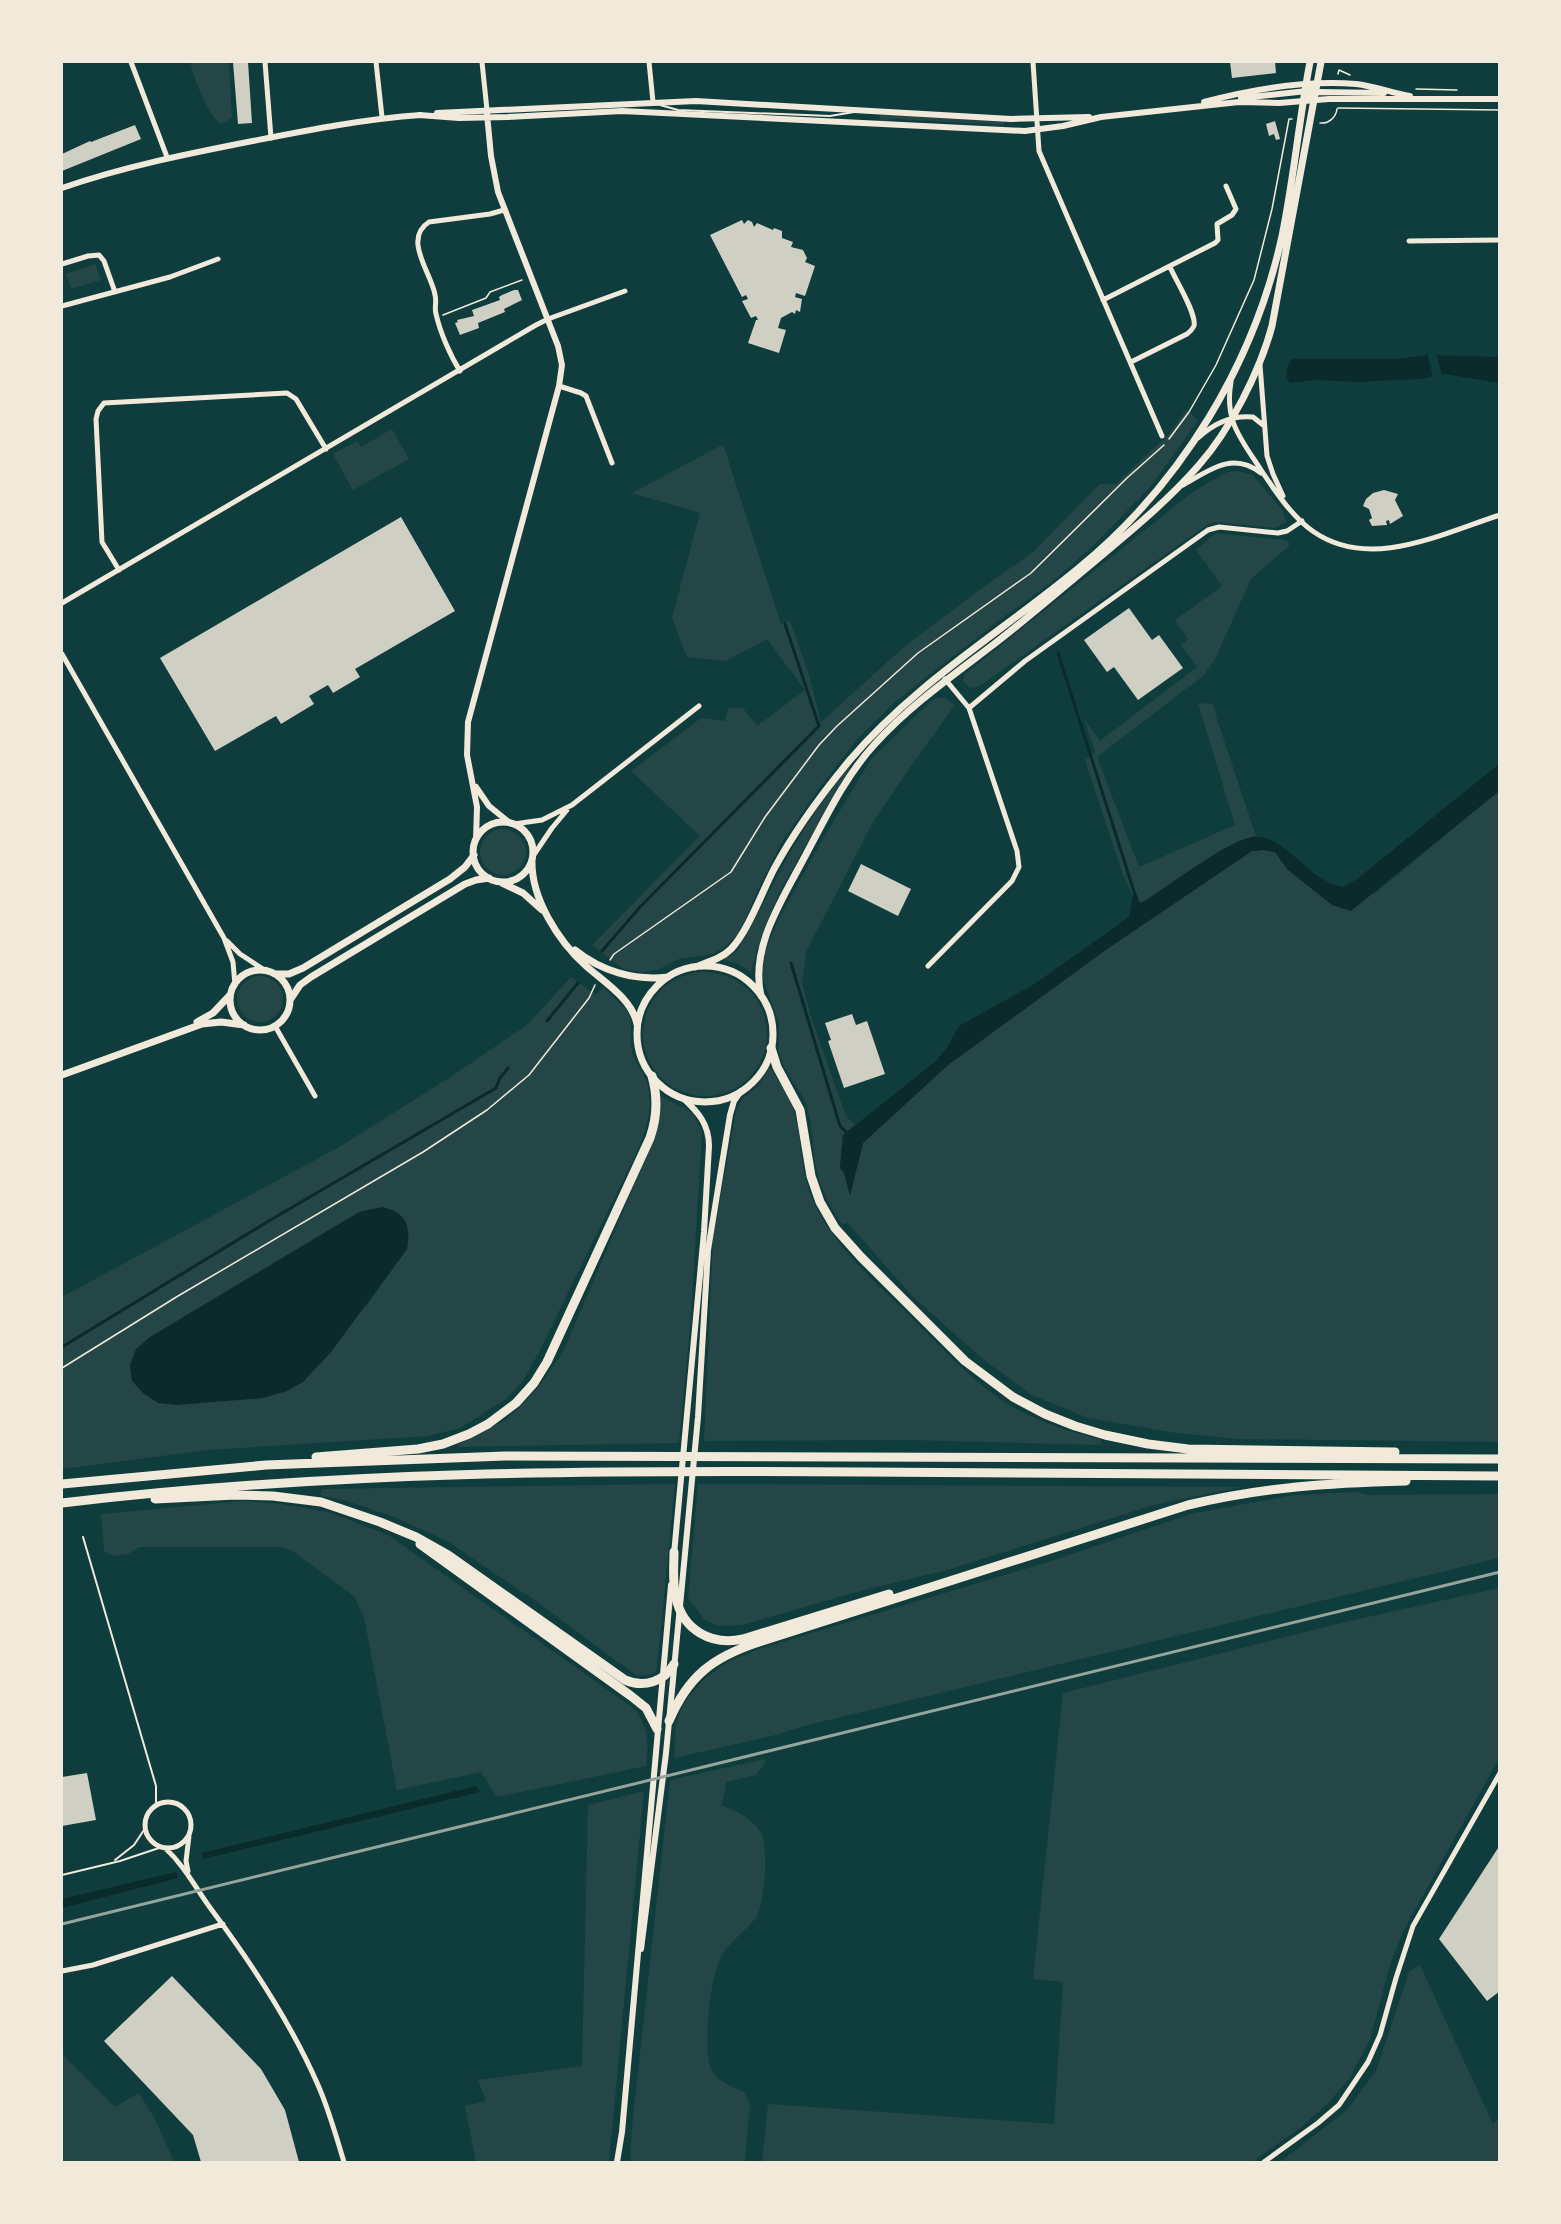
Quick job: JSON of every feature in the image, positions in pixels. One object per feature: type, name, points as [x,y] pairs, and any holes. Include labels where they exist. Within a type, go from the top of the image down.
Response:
[{"type":"highway","points":[[771,1048],[777,1067],[800,1110],[811,1176],[817,1196],[835,1228],[965,1361],[1020,1401],[1045,1414],[1084,1429],[1158,1446],[1194,1449],[1358,1450],[1500,1458]]},
{"type":"highway","points":[[62,1484],[426,1447],[451,1442],[470,1434],[510,1409],[528,1390],[548,1362],[647,1144],[656,1110],[652,1076]]},
{"type":"highway","points":[[186,1472],[356,1461],[572,1456],[1500,1458]]},
{"type":"highway","points":[[62,1503],[212,1488],[325,1480],[549,1472],[1500,1478]]},
{"type":"highway","points":[[669,1721],[678,1701],[691,1682],[706,1667],[724,1655],[1178,1508],[1243,1493],[1331,1483],[1500,1478]]},
{"type":"highway","points":[[93,1500],[235,1495],[273,1496],[332,1505],[387,1524],[448,1555],[621,1678],[642,1684],[661,1678],[674,1664]]},
{"type":"highway","points":[[387,1524],[422,1546],[632,1696],[648,1712],[657,1729]]},
{"type":"highway","points":[[674,1552],[675,1592],[679,1608],[690,1626],[698,1633],[714,1640],[731,1641],[862,1601],[974,1573]]},
{"type":"main road","points":[[567,944],[593,963],[610,970],[642,977],[668,977],[722,956],[732,948],[743,932],[783,854],[815,805],[872,736],[906,702],[940,674],[1052,590],[1098,552],[1143,507],[1192,444],[1231,377],[1255,326],[1278,254],[1310,62]]},
{"type":"main road","points":[[761,996],[758,978],[759,963],[771,925],[786,891],[845,785],[874,744],[946,681],[1077,576],[1177,488],[1205,458],[1231,418],[1260,363],[1274,319],[1321,62]]},
{"type":"main road","points":[[546,914],[523,893],[489,878],[478,868],[474,855],[476,840],[488,826],[499,822],[512,824],[528,836],[532,845],[534,886],[546,914],[579,959],[630,1006],[637,1028],[640,1055],[652,1076],[666,1089],[683,1098],[714,1101],[741,1091],[759,1074],[771,1048],[772,1023],[768,1008],[749,982],[734,973],[713,967],[695,967]]},
{"type":"main road","points":[[275,974],[289,974],[303,968],[450,879],[465,867],[474,855]]},
{"type":"main road","points":[[500,882],[520,877],[528,869],[532,858]]},
{"type":"main road","points":[[182,1029],[213,1022],[244,1025],[261,1030],[275,1026],[287,1014],[290,1000],[297,988],[311,977],[465,884],[489,878]]},
{"type":"main road","points":[[62,1076],[182,1029],[213,1013],[235,985],[248,973],[266,970],[275,974],[286,985],[290,1000]]},
{"type":"main road","points":[[637,1028],[646,1000],[653,990],[668,977]]},
{"type":"main road","points":[[231,993],[232,1011],[244,1025]]},
{"type":"street","points":[[131,62],[167,157]]},
{"type":"street","points":[[265,62],[271,138]]},
{"type":"street","points":[[376,62],[382,117]]},
{"type":"street","points":[[476,840],[478,812],[466,750],[468,722],[559,386],[562,365],[560,351],[504,210],[494,174],[482,62]]},
{"type":"street","points":[[649,62],[653,102]]},
{"type":"street","points":[[1033,62],[1041,154],[1162,436]]},
{"type":"street","points":[[1217,104],[1317,84],[1362,85],[1429,98]]},
{"type":"street","points":[[1184,106],[1236,94],[1305,88]]},
{"type":"street","points":[[62,188],[167,157],[382,117],[458,110],[487,114],[607,111],[889,126],[1019,130],[1067,125],[1101,117],[1184,106],[1303,101],[1338,91],[1403,94]]},
{"type":"street","points":[[1315,96],[1500,99]]},
{"type":"street","points":[[487,114],[696,101],[1011,118],[1101,117]]},
{"type":"street","points":[[1103,300],[1217,242],[1217,224],[1232,215],[1236,209],[1226,186]]},
{"type":"street","points":[[460,371],[437,317],[436,296],[419,252],[420,230],[426,224],[434,221],[504,210]]},
{"type":"street","points":[[1409,241],[1500,240]]},
{"type":"street","points":[[62,264],[99,255],[104,261],[115,292]]},
{"type":"street","points":[[62,304],[176,275],[218,259]]},
{"type":"street","points":[[1131,362],[1187,334],[1193,328],[1192,313],[1170,267]]},
{"type":"street","points":[[62,603],[548,319],[625,291]]},
{"type":"street","points":[[1260,363],[1264,426],[1270,468],[1288,505]]},
{"type":"street","points":[[1231,377],[1228,403],[1238,435],[1265,476],[1314,532],[1330,540],[1363,549],[1383,549],[1413,544],[1500,515]]},
{"type":"street","points":[[559,386],[586,396],[612,463]]},
{"type":"street","points":[[118,570],[102,541],[96,419],[104,403],[287,393],[296,399],[326,449]]},
{"type":"street","points":[[1192,444],[1210,427],[1231,418],[1253,417],[1264,426]]},
{"type":"street","points":[[1177,488],[1227,463],[1248,465],[1265,476]]},
{"type":"street","points":[[969,708],[1025,661],[1208,530],[1219,527],[1278,533],[1287,531],[1302,521]]},
{"type":"street","points":[[62,654],[224,938],[233,962],[235,985]]},
{"type":"street","points":[[928,966],[1008,886],[1018,867],[1017,851],[969,708],[940,674]]},
{"type":"street","points":[[532,858],[556,822],[572,805],[699,706]]},
{"type":"street","points":[[472,779],[489,806],[512,824],[538,822],[572,805]]},
{"type":"street","points":[[224,938],[240,954],[266,970]]},
{"type":"street","points":[[275,1026],[315,1096]]},
{"type":"street","points":[[633,2002],[666,1753],[698,1417],[710,1233],[730,1115],[741,1091]]},
{"type":"street","points":[[619,2163],[661,1678],[704,1232],[709,1139],[705,1122],[683,1098]]},
{"type":"street","points":[[1264,2163],[1318,2123],[1339,2104],[1368,2062],[1380,2035],[1413,1926],[1500,1773]]},
{"type":"street","points":[[189,1873],[186,1861],[191,1821],[183,1808],[171,1803],[156,1806],[148,1815],[146,1827],[152,1841],[163,1847],[189,1873],[246,1956],[302,2050],[326,2105],[344,2163]]},
{"type":"street","points":[[163,1847],[180,1845],[189,1835]]},
{"type":"street","points":[[62,1971],[93,1965],[223,1924]]},
{"type":"lane","points":[[653,102],[660,110],[671,115]]},
{"type":"lane","points":[[83,1537],[156,1786],[156,1806]]},
{"type":"lane","points":[[109,1863],[129,1850],[146,1827]]},
{"type":"lane","points":[[62,1875],[163,1847]]},
{"type":"path","points":[[1339,70],[1354,76]]},
{"type":"path","points":[[1413,89],[1456,90]]},
{"type":"path","points":[[1324,123],[1334,117],[1337,108],[1500,110]]},
{"type":"path","points":[[607,965],[614,954],[731,872],[765,817],[819,745],[837,726],[918,653],[1036,569],[1174,434],[1190,412],[1216,365],[1254,280],[1272,209],[1289,118]]},
{"type":"path","points":[[437,317],[486,298],[490,292],[531,276]]},
{"type":"path","points":[[62,1368],[178,1296],[429,1148],[487,1110],[518,1086],[534,1069],[589,998],[598,981]]},
{"type":"shaded area","points":[[190,62],[229,62],[232,116],[226,122],[219,123],[209,109]]},
{"type":"shaded area","points":[[880,114],[1004,121],[1004,125],[894,119],[879,123]]},
{"type":"shaded area","points":[[95,264],[101,280],[71,289],[66,274]]},
{"type":"shaded area","points":[[1427,355],[1499,357],[1499,383],[1445,374],[1420,379],[1358,382],[1314,380],[1291,383],[1287,378],[1287,369],[1292,359],[1396,359]]},
{"type":"shaded area","points":[[1187,409],[1198,421],[1150,487],[1093,546],[1053,581],[896,701],[858,738],[782,842],[738,935],[721,950],[711,954],[679,959],[657,970],[642,972],[623,969],[592,945],[700,836],[631,771],[701,718],[725,721],[728,708],[743,708],[757,726],[805,690],[767,639],[726,661],[687,657],[672,618],[700,513],[632,493],[722,445],[724,447],[781,624],[790,621],[808,672],[821,722],[905,646],[1033,552],[1100,484],[1116,484],[1169,434]]},
{"type":"shaded area","points":[[392,429],[409,459],[353,490],[333,454],[357,441],[361,447]]},
{"type":"shaded area","points":[[1238,471],[1253,475],[1283,511],[1286,522],[1275,528],[1215,522],[1207,525],[981,685],[971,688],[963,681],[964,675],[1191,493],[1227,472]]},
{"type":"shaded area","points":[[1216,533],[1285,540],[1289,542],[1289,546],[1251,579],[1215,659],[1204,675],[1097,757],[1139,867],[1235,825],[1198,703],[1213,704],[1256,836],[1225,848],[1169,887],[1140,903],[1137,895],[1133,896],[1123,875],[1085,760],[1095,752],[1084,719],[1100,741],[1197,667],[1181,645],[1188,639],[1175,620],[1222,586],[1196,550]]},
{"type":"shaded area","points":[[937,698],[945,698],[955,705],[874,820],[806,952],[802,983],[812,1020],[846,1116],[855,1125],[843,1135],[840,1168],[844,1172],[850,1194],[863,1143],[948,1065],[1107,949],[1252,851],[1275,852],[1288,870],[1300,878],[1374,894],[1499,791],[1499,1442],[1239,1439],[1176,1433],[1088,1418],[1032,1395],[984,1360],[912,1296],[847,1222],[843,1225],[830,1206],[819,1181],[814,1158],[811,1123],[805,1101],[783,1065],[779,1052],[779,1023],[763,979],[764,954],[777,922],[871,759],[930,702]]},
{"type":"shaded area","points":[[1499,764],[1499,791],[1351,911],[1332,905],[1288,870],[1275,852],[1252,851],[1107,949],[948,1065],[863,1143],[850,1196],[844,1173],[840,1168],[843,1135],[936,1061],[959,1026],[1033,985],[1129,917],[1133,896],[1136,894],[1140,903],[1230,846],[1253,837],[1268,839],[1278,844],[1328,882],[1344,887],[1357,879]]},
{"type":"shaded area","points":[[852,765],[779,894],[756,952],[751,973],[739,964],[722,960],[738,950],[801,834],[835,784]]},
{"type":"shaded area","points":[[503,829],[519,836],[526,852],[519,868],[503,875],[487,868],[480,852],[487,836]]},
{"type":"shaded area","points":[[705,972],[729,977],[749,990],[762,1010],[767,1034],[762,1058],[749,1078],[729,1091],[705,1096],[681,1091],[661,1078],[648,1058],[643,1034],[648,1010],[661,990],[681,977]]},
{"type":"shaded area","points":[[260,976],[276,983],[283,999],[276,1015],[260,1022],[244,1015],[237,999],[244,983]]},
{"type":"shaded area","points":[[571,977],[596,995],[603,987],[630,1015],[631,1048],[647,1083],[650,1100],[646,1127],[637,1152],[540,1350],[523,1381],[506,1399],[460,1428],[428,1436],[208,1450],[62,1469],[62,1297],[341,1146],[449,1078],[527,1025]],"holes":[[[405,1220],[409,1233],[407,1249],[365,1308]]]},
{"type":"shaded area","points":[[770,1067],[787,1094],[794,1111],[807,1186],[811,1196],[830,1231],[855,1262],[948,1355],[987,1389],[1015,1408],[1046,1423],[1101,1439],[1101,1445],[907,1440],[704,1441],[713,1240],[736,1111],[742,1099],[758,1086]]},
{"type":"shaded area","points":[[661,1096],[693,1113],[702,1131],[691,1316],[679,1443],[459,1447],[459,1444],[505,1420],[520,1407],[539,1386],[562,1354],[652,1144],[658,1126]]},
{"type":"shaded area","points":[[382,1207],[402,1216],[405,1221],[408,1233],[407,1249],[331,1352],[303,1382],[287,1391],[263,1398],[177,1405],[158,1403],[143,1393],[132,1381],[130,1365],[136,1349],[150,1337],[359,1212]]},
{"type":"shaded area","points":[[698,1483],[1242,1487],[1154,1505],[947,1570],[856,1592],[742,1625],[718,1626],[704,1619],[688,1598]]},
{"type":"shaded area","points":[[675,1484],[657,1668],[654,1674],[637,1676],[537,1602],[447,1541],[394,1517],[347,1501],[322,1496],[320,1493],[323,1489]]},
{"type":"shaded area","points":[[1357,1492],[1368,1495],[1499,1494],[1499,1558],[674,1758],[676,1724],[683,1704],[702,1681],[727,1662],[762,1648],[1045,1563],[1190,1514],[1294,1495]]},
{"type":"shaded area","points":[[243,1501],[281,1504],[328,1512],[388,1535],[632,1707],[645,1728],[646,1766],[497,1797],[481,1772],[397,1790],[364,1617],[354,1596],[291,1550],[282,1547],[139,1547],[128,1554],[113,1556],[104,1551],[101,1514]]},
{"type":"shaded area","points":[[1499,1588],[1499,1758],[1404,1930],[1390,1965],[1370,2039],[1350,2078],[1327,2104],[1299,2129],[1252,2162],[762,2162],[768,2104],[1054,2124],[1063,1982],[1033,1979],[1063,1693],[1345,1622]]},
{"type":"shaded area","points":[[765,1759],[765,1763],[756,1775],[726,1782],[722,1806],[743,1815],[760,1831],[763,1838],[765,1873],[762,1899],[757,1916],[729,1946],[717,1967],[707,2030],[708,2059],[711,2069],[721,2080],[744,2092],[750,2104],[745,2162],[630,2162],[670,1780]]},
{"type":"shaded area","points":[[476,1786],[480,1792],[203,1859],[202,1853]]},
{"type":"shaded area","points":[[644,1791],[609,2162],[476,2162],[465,2106],[486,2101],[478,2080],[582,2066],[588,1805]]},
{"type":"shaded area","points":[[176,1872],[178,1878],[62,1908],[62,1899]]},
{"type":"shaded area","points":[[1420,1965],[1493,2124],[1499,2119],[1499,2162],[1280,2162],[1347,2110],[1376,2071],[1409,1972]]},
{"type":"shaded area","points":[[62,2054],[115,2107],[139,2093],[156,2121],[174,2162],[62,2162]]},
{"type":"pier","points":[[1427,352],[1436,352],[1442,376],[1433,378]]},
{"type":"building","points":[[233,62],[248,62],[252,123],[238,124]]},
{"type":"building","points":[[1230,62],[1275,62],[1276,73],[1232,78]]},
{"type":"building","points":[[1275,121],[1280,139],[1276,140],[1274,134],[1269,136],[1266,124]]},
{"type":"building","points":[[135,125],[141,139],[62,171],[62,154]]},
{"type":"building","points":[[742,220],[744,224],[748,220],[752,222],[754,227],[757,223],[782,231],[782,238],[793,242],[791,247],[803,250],[807,258],[805,262],[815,266],[805,296],[796,293],[795,297],[802,299],[800,312],[796,310],[795,314],[792,312],[781,318],[778,328],[786,330],[779,353],[748,343],[756,320],[758,320],[756,316],[751,318],[742,301],[748,299],[746,295],[742,297],[710,235]]},
{"type":"building","points":[[518,290],[522,300],[504,309],[505,312],[478,323],[479,328],[460,335],[455,323],[458,322],[457,320],[474,316],[472,310],[500,300],[499,297]]},
{"type":"building","points":[[1384,490],[1398,494],[1395,500],[1403,516],[1390,524],[1389,520],[1386,521],[1387,525],[1372,526],[1369,520],[1372,518],[1369,509],[1363,506],[1366,499],[1373,493]]},
{"type":"building","points":[[401,517],[455,611],[355,669],[360,677],[333,693],[328,685],[309,696],[314,704],[281,724],[276,716],[215,751],[160,658]]},
{"type":"building","points":[[1129,608],[1152,640],[1159,635],[1183,668],[1138,700],[1114,667],[1107,672],[1084,640]]},
{"type":"building","points":[[861,864],[911,889],[898,916],[848,891]]},
{"type":"building","points":[[852,1014],[856,1025],[867,1021],[885,1074],[844,1088],[828,1041],[831,1040],[825,1023]]},
{"type":"building","points":[[87,1773],[96,1820],[62,1826],[62,1777]]},
{"type":"building","points":[[1500,1845],[1500,1991],[1487,2001],[1439,1939]]},
{"type":"building","points":[[172,1976],[261,2069],[285,2110],[299,2162],[201,2162],[193,2135],[104,2041]]},
{"type":"waterway","points":[[602,951],[640,907],[819,726],[785,624]]},
{"type":"waterway","points":[[1058,653],[1136,898]]},
{"type":"waterway","points":[[791,963],[840,1126],[848,1134]]},
{"type":"waterway","points":[[547,1021],[578,983]]},
{"type":"waterway","points":[[62,1347],[267,1222],[496,1088],[508,1068]]},
{"type":"railway","points":[[62,1924],[1500,1572]]}]
